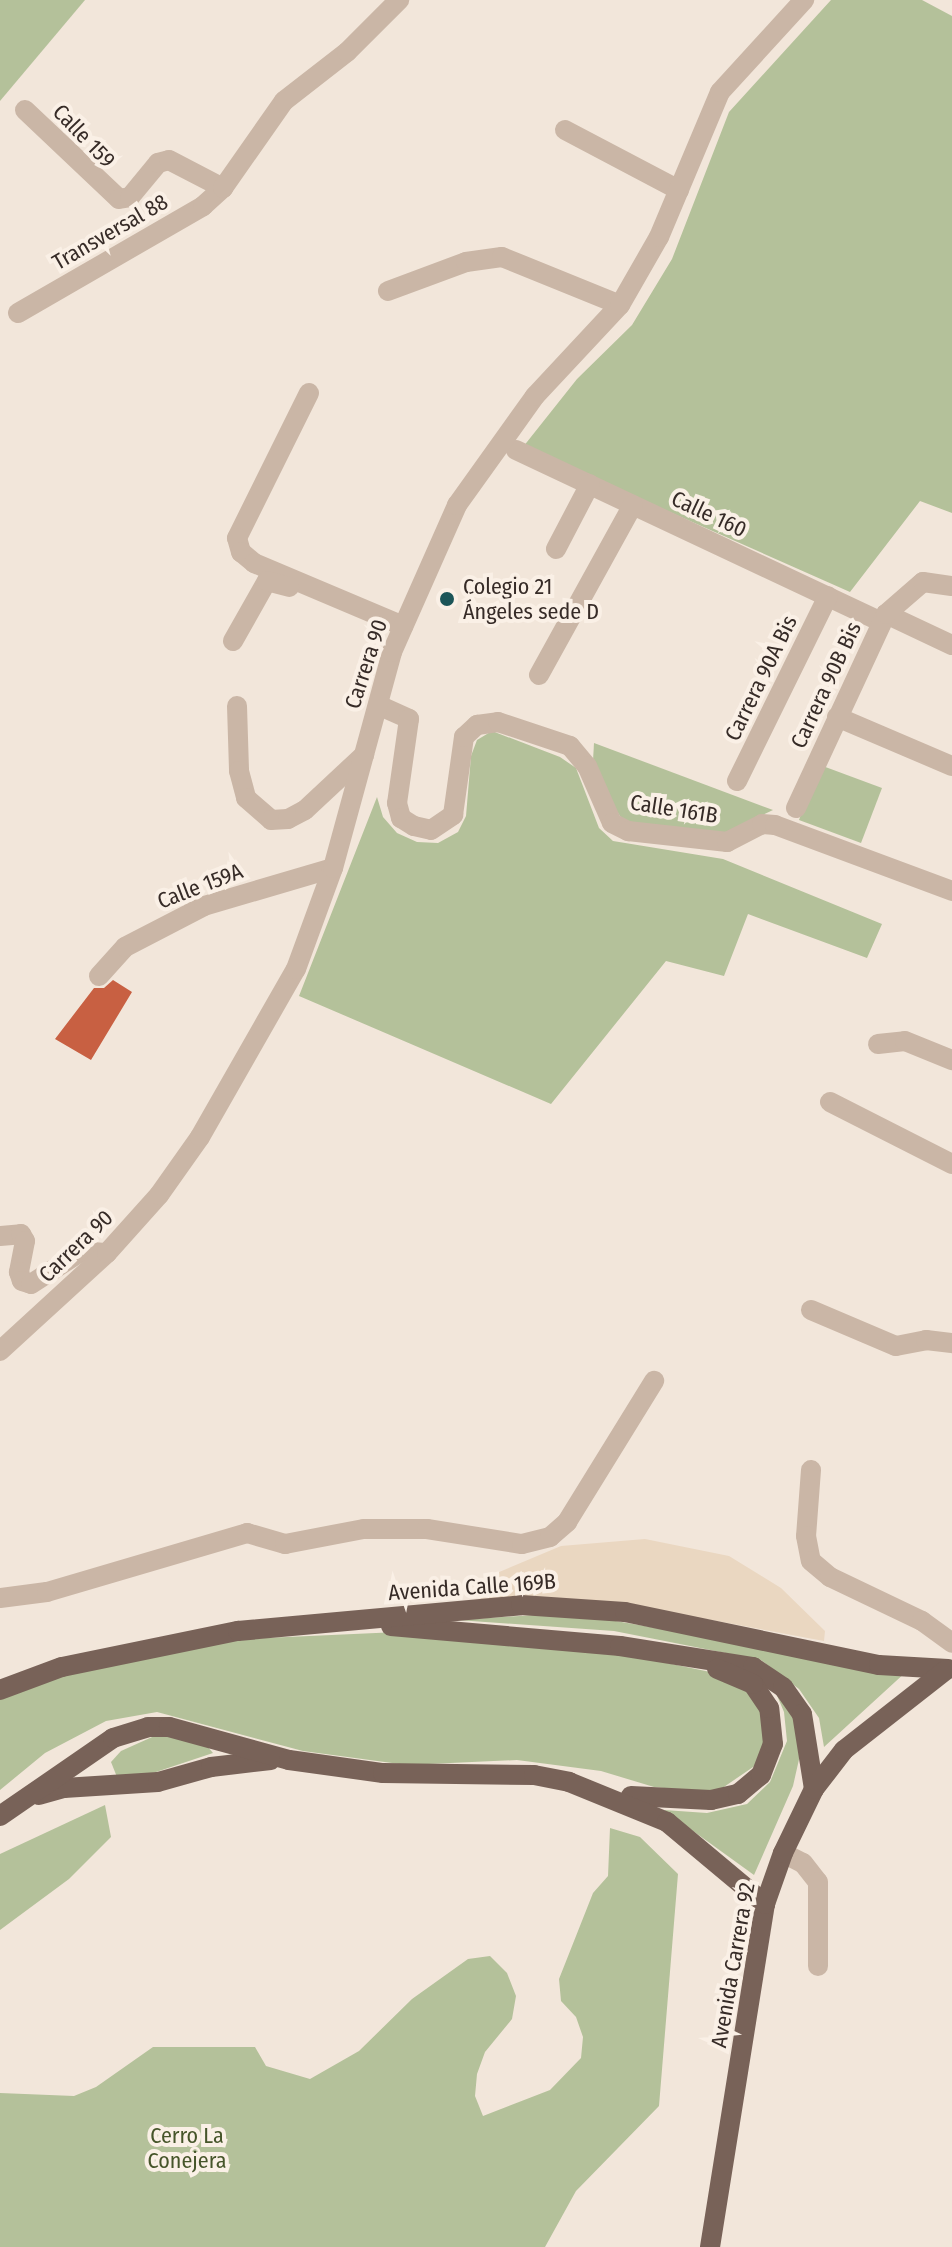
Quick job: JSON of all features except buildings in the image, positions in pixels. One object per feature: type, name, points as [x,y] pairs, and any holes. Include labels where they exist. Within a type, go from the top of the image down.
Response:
[{"type":"main road","name":"Avenida Calle 169B","points":[[0,1690],[62,1667],[168,1643],[332,1621],[521,1605],[597,1607],[879,1665],[950,1668]]},
{"type":"main road","points":[[332,1621],[620,1646],[715,1658],[771,1677],[802,1714],[814,1789]]},
{"type":"main road","points":[[0,1816],[97,1747],[148,1727],[186,1730],[289,1760],[383,1773],[534,1775],[603,1792],[679,1802],[738,1794],[761,1775],[773,1744],[769,1708],[753,1684],[721,1670],[620,1646]]},
{"type":"main road","name":"Avenida Carrera 92","points":[[710,2247],[765,1904],[783,1853],[814,1789],[863,1732],[950,1668]]},
{"type":"main road","points":[[27,1799],[64,1788],[158,1782],[211,1767],[289,1760]]},
{"type":"main road","points":[[603,1792],[667,1822],[765,1904]]},
{"type":"street","name":"Transversal 88","points":[[18,313],[203,206],[223,188],[284,101],[347,52],[399,0]]},
{"type":"street","name":"Carrera 90","points":[[0,1351],[107,1253],[159,1195],[200,1137],[281,1000],[333,868],[401,630],[457,505],[535,396],[620,305],[659,237],[720,92],[804,0]]},
{"type":"street","name":"Calle 159","points":[[25,110],[109,195]]},
{"type":"street","points":[[565,130],[679,190]]},
{"type":"street","name":"Transversal 88","points":[[109,195],[130,197],[158,163],[169,160],[223,188]]},
{"type":"street","points":[[388,291],[476,259],[502,257],[620,305]]},
{"type":"street","points":[[309,393],[237,538],[241,552],[254,563],[401,630]]},
{"type":"street","name":"Calle 160","points":[[516,450],[828,596],[952,645]]},
{"type":"street","points":[[556,549],[590,484]]},
{"type":"street","points":[[539,675],[633,505]]},
{"type":"street","points":[[233,641],[267,581],[401,630]]},
{"type":"street","name":"Carrera 90B Bis","points":[[796,808],[884,618],[910,590],[923,582],[952,586]]},
{"type":"street","name":"Carrera 90A Bis","points":[[737,781],[828,596]]},
{"type":"street","name":"Calle 161B","points":[[378,705],[400,711],[411,727],[397,803],[401,818],[414,826],[431,830],[453,815],[464,737],[477,725],[498,722],[570,746],[587,766],[612,823],[628,831],[727,842],[762,824],[775,825],[952,891]]},
{"type":"street","points":[[237,706],[239,771],[246,798],[271,820],[288,819],[305,810],[364,755]]},
{"type":"street","points":[[837,717],[952,766]]},
{"type":"street","name":"Calle 159A","points":[[99,976],[125,947],[204,906],[333,868]]},
{"type":"street","points":[[878,1044],[905,1041],[952,1060]]},
{"type":"street","points":[[830,1102],[952,1164]]},
{"type":"street","points":[[0,1236],[21,1234],[25,1241],[19,1272],[22,1281],[31,1284],[82,1251],[107,1253]]},
{"type":"street","points":[[811,1310],[896,1346],[926,1340],[952,1343]]},
{"type":"street","points":[[0,1598],[47,1592],[247,1533],[285,1544],[364,1529],[427,1529],[522,1544],[550,1537],[567,1522],[654,1381]]},
{"type":"street","points":[[811,1470],[806,1536],[811,1561],[830,1577],[922,1621],[952,1643]]},
{"type":"street","points":[[783,1853],[803,1863],[818,1882],[818,1966]]},
{"type":"green space","points":[[0,0],[85,0],[0,101]]},
{"type":"green space","points":[[831,0],[922,0],[952,16],[952,513],[920,501],[850,592],[523,447],[577,379],[632,325],[672,259],[729,112]]},
{"type":"green space","points":[[492,731],[560,757],[576,768],[599,828],[613,841],[723,859],[882,924],[867,958],[748,914],[724,976],[666,961],[551,1104],[299,996],[377,797],[383,817],[397,833],[417,842],[438,843],[458,832],[466,816],[471,756],[477,740]]},
{"type":"green space","points":[[594,743],[773,810],[720,835],[627,825],[592,779]]},
{"type":"green space","points":[[820,765],[882,788],[861,843],[799,820]]},
{"type":"green space","points":[[535,1615],[604,1619],[907,1671],[824,1747],[819,1718],[799,1689],[761,1660],[614,1631],[457,1620]]},
{"type":"green space","points":[[398,1632],[643,1658],[715,1673],[741,1683],[760,1708],[766,1735],[759,1763],[715,1793],[654,1787],[601,1771],[517,1760],[407,1765],[303,1751],[157,1712],[106,1721],[45,1753],[0,1790],[0,1693],[198,1641]]},
{"type":"green space","points":[[773,1686],[791,1707],[800,1755],[793,1786],[754,1875],[664,1810],[707,1813],[747,1804],[770,1782],[787,1741],[784,1712]]},
{"type":"green space","points":[[161,1733],[207,1746],[213,1753],[141,1777],[117,1777],[111,1762],[121,1751]]},
{"type":"green space","points":[[105,1805],[111,1837],[69,1879],[0,1930],[0,1854]]},
{"type":"green space","name":"Cerro La Conejera","points":[[610,1828],[640,1837],[678,1874],[659,2106],[576,2191],[545,2247],[0,2247],[0,2093],[74,2096],[96,2087],[153,2047],[255,2047],[266,2066],[310,2079],[359,2051],[412,1999],[468,1959],[490,1956],[507,1973],[516,1996],[512,2019],[485,2052],[477,2074],[475,2096],[483,2116],[550,2090],[581,2058],[583,2037],[576,2017],[561,2001],[559,1979],[593,1893],[608,1876]]},
{"type":"shaded area","points":[[645,1539],[729,1556],[781,1588],[825,1631],[824,1641],[706,1619],[481,1603],[480,1580],[561,1546]]},
{"type":"place","name":"Colegio 21 Ángeles sede D","points":[[447,599]]}]
